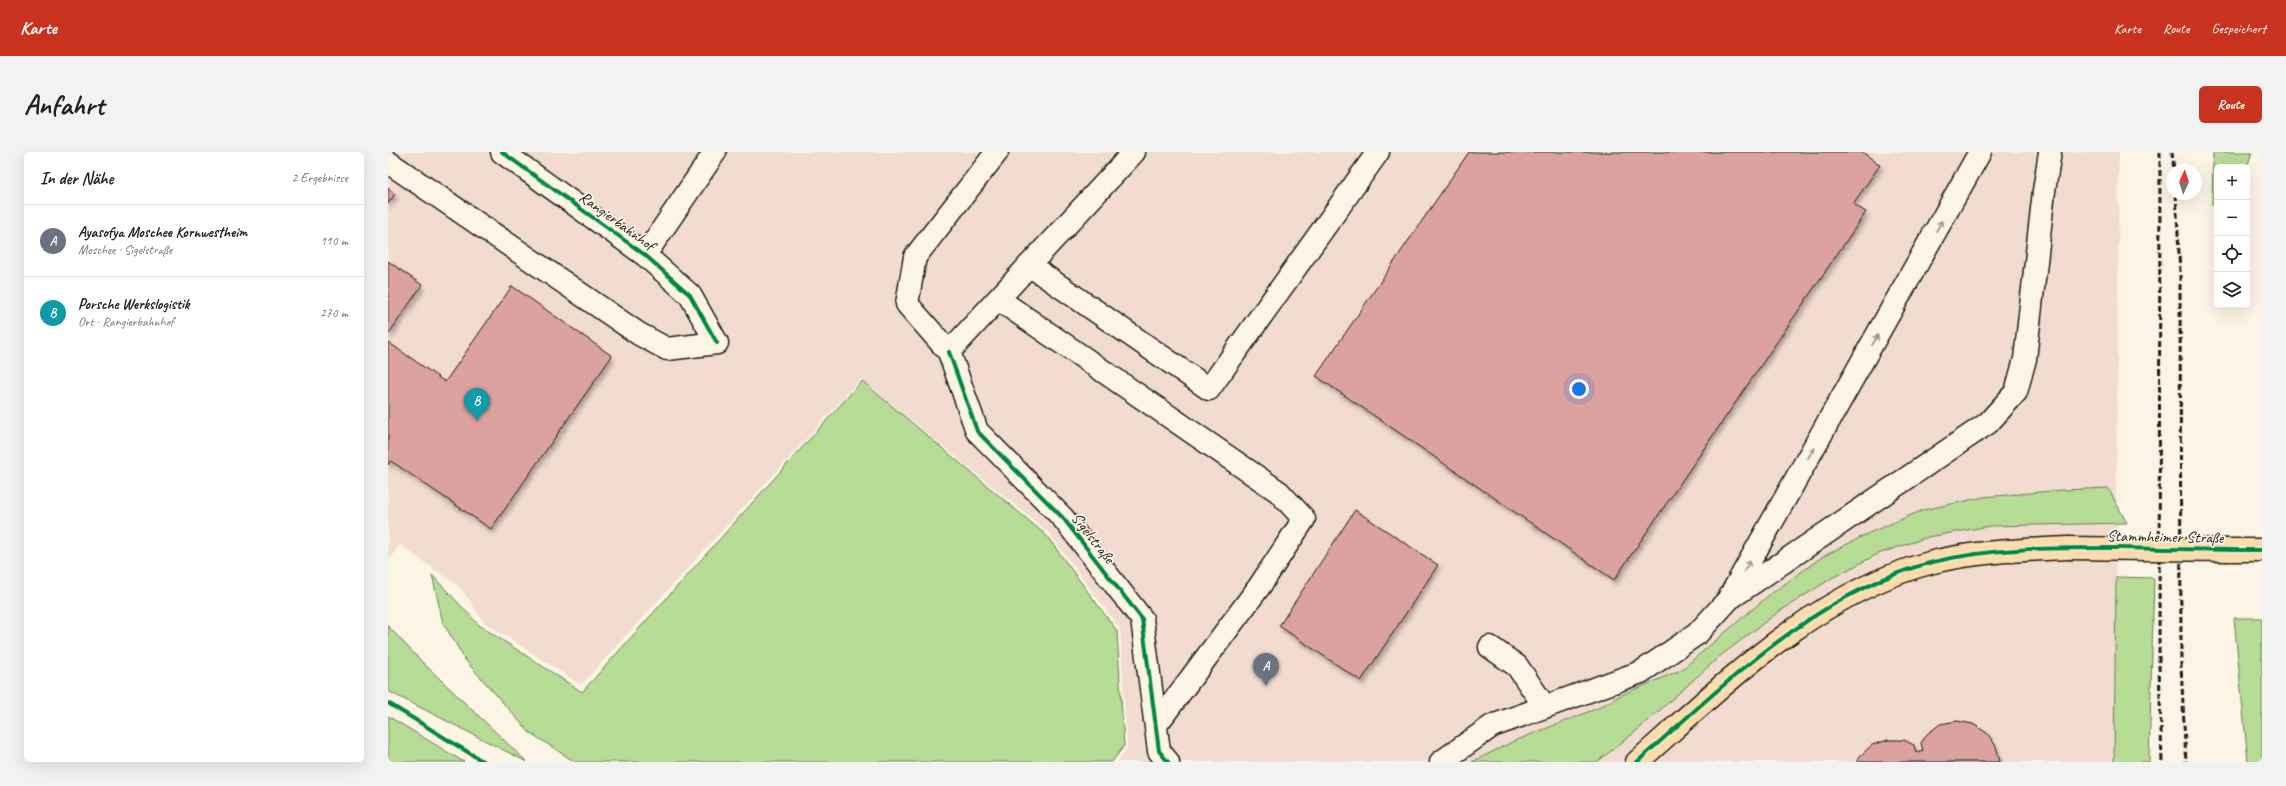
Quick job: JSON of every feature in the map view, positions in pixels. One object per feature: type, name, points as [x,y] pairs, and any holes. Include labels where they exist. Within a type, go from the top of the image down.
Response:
[{"type":"main road","name":"Stammheimer Straße","points":[[1637,762],[1732,678],[1786,635],[1840,601],[1874,584],[1933,562],[1992,552],[2068,548],[2262,550]]},
{"type":"street","name":"Rangierbahnhof","points":[[388,162],[639,334],[667,349],[717,343],[690,295],[645,255],[502,152]]},
{"type":"street","name":"Rangierbahnhof","points":[[645,255],[715,152]]},
{"type":"street","points":[[997,152],[915,257],[907,304],[949,352],[1134,152]]},
{"type":"street","points":[[1029,265],[1209,389],[1378,152]]},
{"type":"street","points":[[1441,762],[1492,726],[1641,672],[1697,634],[1728,600],[1980,152]]},
{"type":"street","points":[[1728,600],[1988,423],[2016,392],[2025,359],[2044,191],[2050,152]]},
{"type":"street","points":[[998,299],[1279,492],[1304,519],[1259,587],[1156,725]]},
{"type":"street","name":"Sigelstraße","points":[[949,352],[977,431],[1063,518],[1142,619],[1160,750],[1168,762]]},
{"type":"street","points":[[1490,647],[1517,666],[1544,707]]},
{"type":"shaded area","points":[[388,152],[2119,152],[2114,762],[1118,762],[1127,747],[1120,629],[1049,533],[861,379],[581,685],[484,622],[461,588],[400,545],[388,561]]},
{"type":"green space","points":[[2213,152],[2252,152],[2248,164],[2214,164],[2214,205],[2212,205]]},
{"type":"green space","points":[[862,381],[1046,535],[1117,631],[1124,746],[1112,762],[575,762],[529,732],[466,661],[443,623],[432,575],[479,625],[582,692]]},
{"type":"green space","points":[[2108,488],[2127,523],[1990,526],[1928,537],[1878,554],[1832,578],[1777,613],[1719,657],[1640,728],[1597,762],[1472,762],[1512,742],[1598,708],[1619,696],[1681,670],[1768,596],[1822,557],[1869,533],[1923,510],[1984,497],[2063,490]]},
{"type":"green space","points":[[2116,577],[2154,578],[2149,762],[2114,762]]},
{"type":"green space","points":[[2234,618],[2262,618],[2262,762],[2248,762]]},
{"type":"green space","points":[[388,626],[423,663],[527,762],[388,691]]},
{"type":"green space","points":[[388,716],[464,762],[388,762]]},
{"type":"building","points":[[1469,152],[1862,152],[1880,165],[1853,204],[1866,212],[1614,580],[1316,376]]},
{"type":"building","points":[[388,188],[395,194],[388,204]]},
{"type":"building","points":[[388,261],[422,285],[388,335]]},
{"type":"building","points":[[512,286],[612,356],[491,529],[391,461],[388,465],[388,342],[445,382]]},
{"type":"building","points":[[1355,510],[1438,565],[1361,681],[1279,626]]},
{"type":"building","points":[[1957,721],[1973,724],[1987,733],[1996,746],[2000,762],[1857,762],[1860,756],[1872,745],[1888,740],[1904,740],[1914,745],[1916,753],[1923,751],[1921,743],[1927,734],[1940,724]]},
{"type":"railway","points":[[2160,152],[2159,665],[2162,762]]},
{"type":"railway","points":[[2172,152],[2173,164]]},
{"type":"railway","points":[[2176,200],[2180,273],[2181,666],[2186,762]]},
{"type":"cycle path","points":[[502,152],[645,255],[690,295],[717,343]]},
{"type":"cycle path","points":[[949,352],[977,431],[1063,518],[1142,619],[1159,751],[1168,762]]},
{"type":"cycle path","points":[[1637,762],[1704,702],[1774,644],[1812,618],[1850,595],[1891,576],[1933,562],[1956,557],[1979,553],[2026,549],[2097,548],[2262,550]]},
{"type":"cycle path","points":[[388,703],[484,762]]},
{"type":"place","name":"Porsche Werkslogistik","points":[[477,421]]},
{"type":"place","name":"Ayasofya Moschee Kornwestheim","points":[[1266,686]]}]
